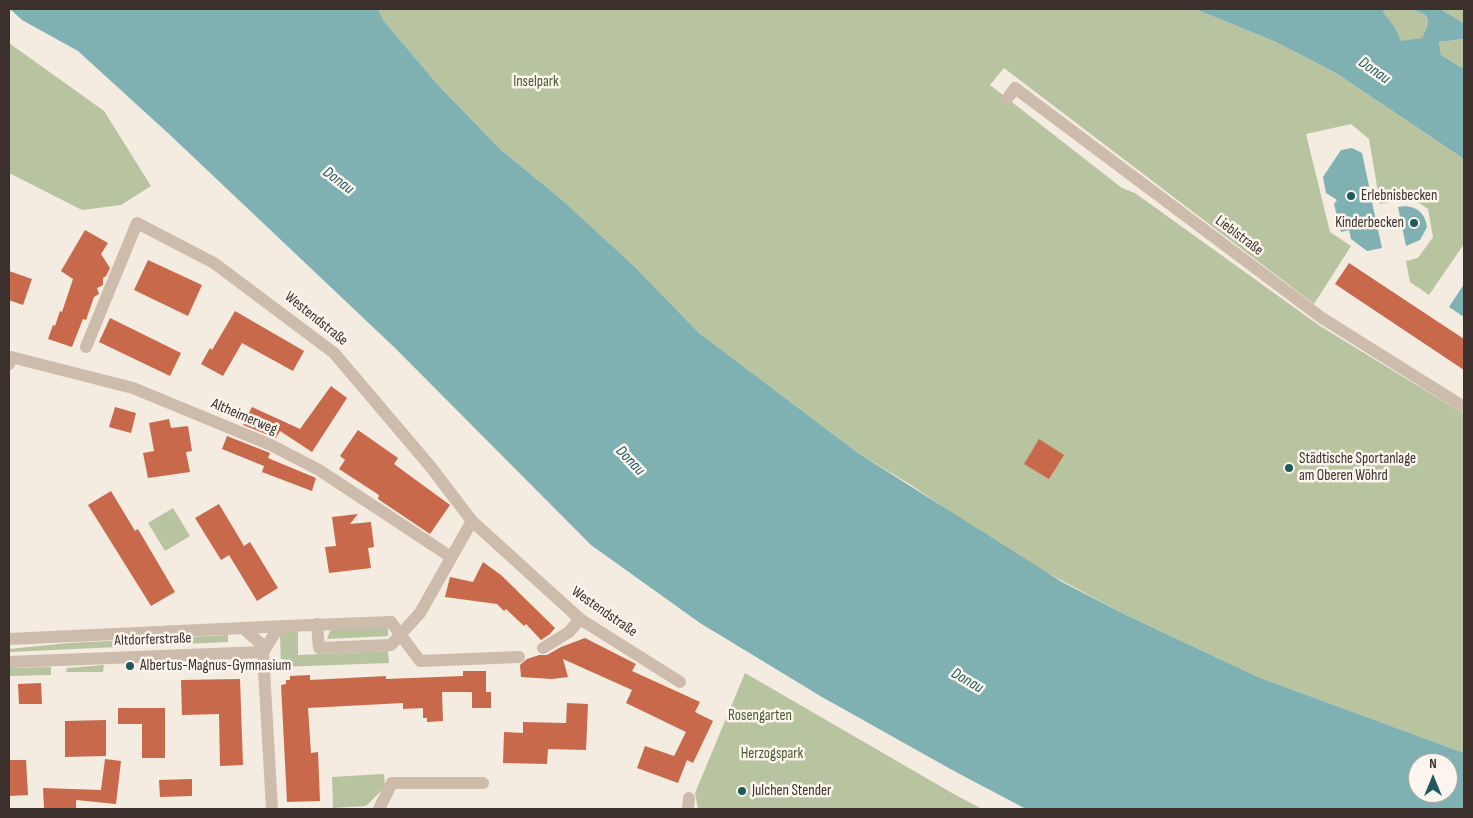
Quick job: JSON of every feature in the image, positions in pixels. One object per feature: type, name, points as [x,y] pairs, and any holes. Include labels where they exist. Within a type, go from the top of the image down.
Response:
[{"type":"street","name":"Lieblstraße","points":[[1007,99],[1015,88],[1322,318],[1464,407]]},
{"type":"street","name":"Westendstraße","points":[[86,347],[137,223],[214,263],[334,353],[430,466],[472,521],[580,619],[680,682]]},
{"type":"street","name":"Altheimerweg","points":[[9,364],[11,356],[133,388],[271,445],[320,470],[451,557]]},
{"type":"street","points":[[317,624],[318,648],[391,645],[420,613],[472,521]]},
{"type":"street","points":[[543,648],[570,632],[580,619]]},
{"type":"street","name":"Altdorferstraße","points":[[9,639],[391,622],[399,636],[420,661],[519,657]]},
{"type":"street","points":[[263,652],[275,632],[286,626]]},
{"type":"street","points":[[243,628],[260,643],[263,652],[272,809]]},
{"type":"street","name":"Altdorferstraße","points":[[9,662],[263,652]]},
{"type":"street","points":[[379,809],[392,784],[482,783]]},
{"type":"green space","name":"Inselpark","points":[[378,9],[1195,9],[1276,42],[1336,73],[1464,159],[1464,244],[1429,295],[1410,282],[1406,261],[1418,258],[1433,237],[1428,209],[1412,198],[1380,204],[1369,139],[1351,124],[1306,134],[1330,232],[1351,246],[1314,304],[1004,68],[990,85],[1122,188],[1135,193],[1320,326],[1464,414],[1464,753],[1258,677],[1128,616],[1012,554],[911,485],[858,453],[699,333],[633,265],[561,199],[501,150],[438,85],[384,21]]},
{"type":"green space","points":[[1386,9],[1412,10],[1424,15],[1427,20],[1422,38],[1401,42],[1394,26],[1383,12]]},
{"type":"green space","points":[[1440,9],[1464,9],[1464,23]]},
{"type":"green space","points":[[1464,39],[1464,69],[1441,55],[1439,42]]},
{"type":"green space","points":[[9,43],[104,111],[151,186],[121,205],[82,210],[9,173]]},
{"type":"green space","points":[[173,508],[190,536],[165,551],[148,523]]},
{"type":"green space","points":[[388,628],[388,636],[327,639],[330,631],[334,629]]},
{"type":"green space","points":[[298,631],[298,655],[388,651],[389,663],[281,667],[280,635],[285,632]]},
{"type":"green space","points":[[228,635],[228,642],[9,652],[9,649],[69,643]]},
{"type":"green space","points":[[104,665],[103,672],[66,672],[67,668]]},
{"type":"green space","points":[[51,667],[51,675],[9,676],[9,668]]},
{"type":"green space","name":"Herzogspark","points":[[745,673],[982,809],[698,809],[695,793]]},
{"type":"green space","points":[[384,774],[385,787],[366,806],[333,808],[332,777]]},
{"type":"water","name":"Donau","points":[[10,9],[378,9],[384,21],[438,85],[501,150],[561,199],[633,265],[699,333],[858,453],[1062,582],[1128,616],[1258,677],[1464,753],[1464,809],[1026,809],[954,771],[822,697],[700,623],[591,545],[394,347],[169,134],[78,51],[22,20]]},
{"type":"water","name":"Donau","points":[[1195,9],[1386,9],[1383,12],[1394,26],[1401,41],[1422,38],[1428,20],[1419,12],[1405,9],[1440,9],[1464,23],[1464,39],[1439,42],[1441,55],[1464,69],[1464,159],[1336,73],[1276,42]]},
{"type":"water","name":"Erlebnisbecken","points":[[1352,148],[1362,153],[1369,186],[1366,190],[1370,193],[1382,248],[1367,251],[1351,239],[1349,230],[1341,232],[1334,204],[1337,200],[1326,193],[1323,177],[1341,150]]},
{"type":"water","name":"Kinderbecken","points":[[1406,206],[1421,212],[1427,227],[1420,240],[1406,246],[1398,207]]},
{"type":"water","points":[[1464,284],[1464,317],[1449,307]]},
{"type":"building","points":[[85,230],[108,243],[101,254],[110,268],[103,278],[103,285],[97,288],[99,294],[94,297],[86,320],[83,319],[72,347],[48,339],[60,311],[62,312],[73,279],[61,271]]},
{"type":"building","points":[[148,260],[202,285],[188,316],[134,290]]},
{"type":"building","points":[[1349,263],[1464,339],[1464,370],[1335,284]]},
{"type":"building","points":[[9,271],[32,279],[23,305],[9,300]]},
{"type":"building","points":[[235,311],[304,351],[293,371],[242,343],[223,376],[201,364],[210,348],[212,350]]},
{"type":"building","points":[[110,318],[181,353],[170,376],[99,342]]},
{"type":"building","points":[[331,386],[347,398],[312,452],[280,431],[276,438],[243,425],[252,407],[300,429]]},
{"type":"building","points":[[115,407],[136,413],[131,433],[109,427]]},
{"type":"building","points":[[169,419],[171,428],[188,426],[192,451],[186,452],[190,472],[148,478],[143,453],[154,451],[149,423]]},
{"type":"building","points":[[358,430],[398,458],[394,464],[450,505],[430,534],[378,499],[379,495],[339,469],[345,460],[340,456]]},
{"type":"building","points":[[227,436],[270,453],[268,458],[316,478],[312,491],[262,472],[264,466],[222,449]]},
{"type":"building","points":[[1039,439],[1064,455],[1049,479],[1024,464]]},
{"type":"building","points":[[111,491],[135,531],[138,529],[175,592],[151,606],[88,505]]},
{"type":"building","points":[[219,504],[244,546],[250,542],[278,588],[257,601],[229,555],[221,560],[195,518]]},
{"type":"building","points":[[358,514],[350,524],[371,522],[374,547],[368,548],[371,568],[329,573],[325,547],[336,546],[332,517]]},
{"type":"building","points":[[483,562],[501,575],[555,628],[550,634],[541,640],[526,624],[524,626],[506,609],[504,611],[497,604],[445,597],[450,577],[473,582]]},
{"type":"building","points":[[585,638],[636,664],[632,671],[700,702],[695,712],[713,721],[693,763],[687,760],[678,783],[637,768],[645,746],[674,756],[686,732],[626,703],[632,690],[563,659],[568,677],[552,679],[521,677],[520,665],[527,659],[539,655],[547,655],[561,647]]},
{"type":"building","points":[[463,671],[486,671],[486,692],[491,692],[491,708],[472,708],[472,692],[442,692],[443,721],[427,722],[427,718],[423,718],[423,708],[403,709],[403,703],[308,708],[311,753],[318,752],[320,801],[287,802],[281,685],[286,684],[286,680],[290,680],[290,676],[310,675],[310,680],[386,676],[386,679],[463,676]]},
{"type":"building","points":[[240,679],[243,765],[220,766],[219,714],[182,715],[181,680]]},
{"type":"building","points":[[41,683],[42,704],[19,704],[18,684]]},
{"type":"building","points":[[567,703],[588,704],[586,750],[548,749],[547,764],[503,763],[504,732],[523,733],[523,722],[566,723]]},
{"type":"building","points":[[118,708],[165,708],[165,758],[142,758],[142,724],[118,724]]},
{"type":"building","points":[[106,720],[106,756],[65,757],[65,721]]},
{"type":"building","points":[[105,759],[121,761],[116,804],[76,800],[76,809],[44,809],[43,788],[101,790]]},
{"type":"building","points":[[9,760],[26,760],[28,795],[9,796]]},
{"type":"building","points":[[192,779],[192,796],[160,797],[159,780]]},
{"type":"place","name":"Erlebnisbecken","points":[[1351,196]]},
{"type":"place","name":"Kinderbecken","points":[[1414,223]]},
{"type":"place","name":"Städtische Sportanlage am Oberen Wöhrd","points":[[1289,468]]},
{"type":"place","name":"Albertus-Magnus-Gymnasium","points":[[130,666]]},
{"type":"place","name":"Julchen Stender","points":[[742,791]]},
{"type":"park label","name":"Rosengarten","points":[[760,716]]}]
